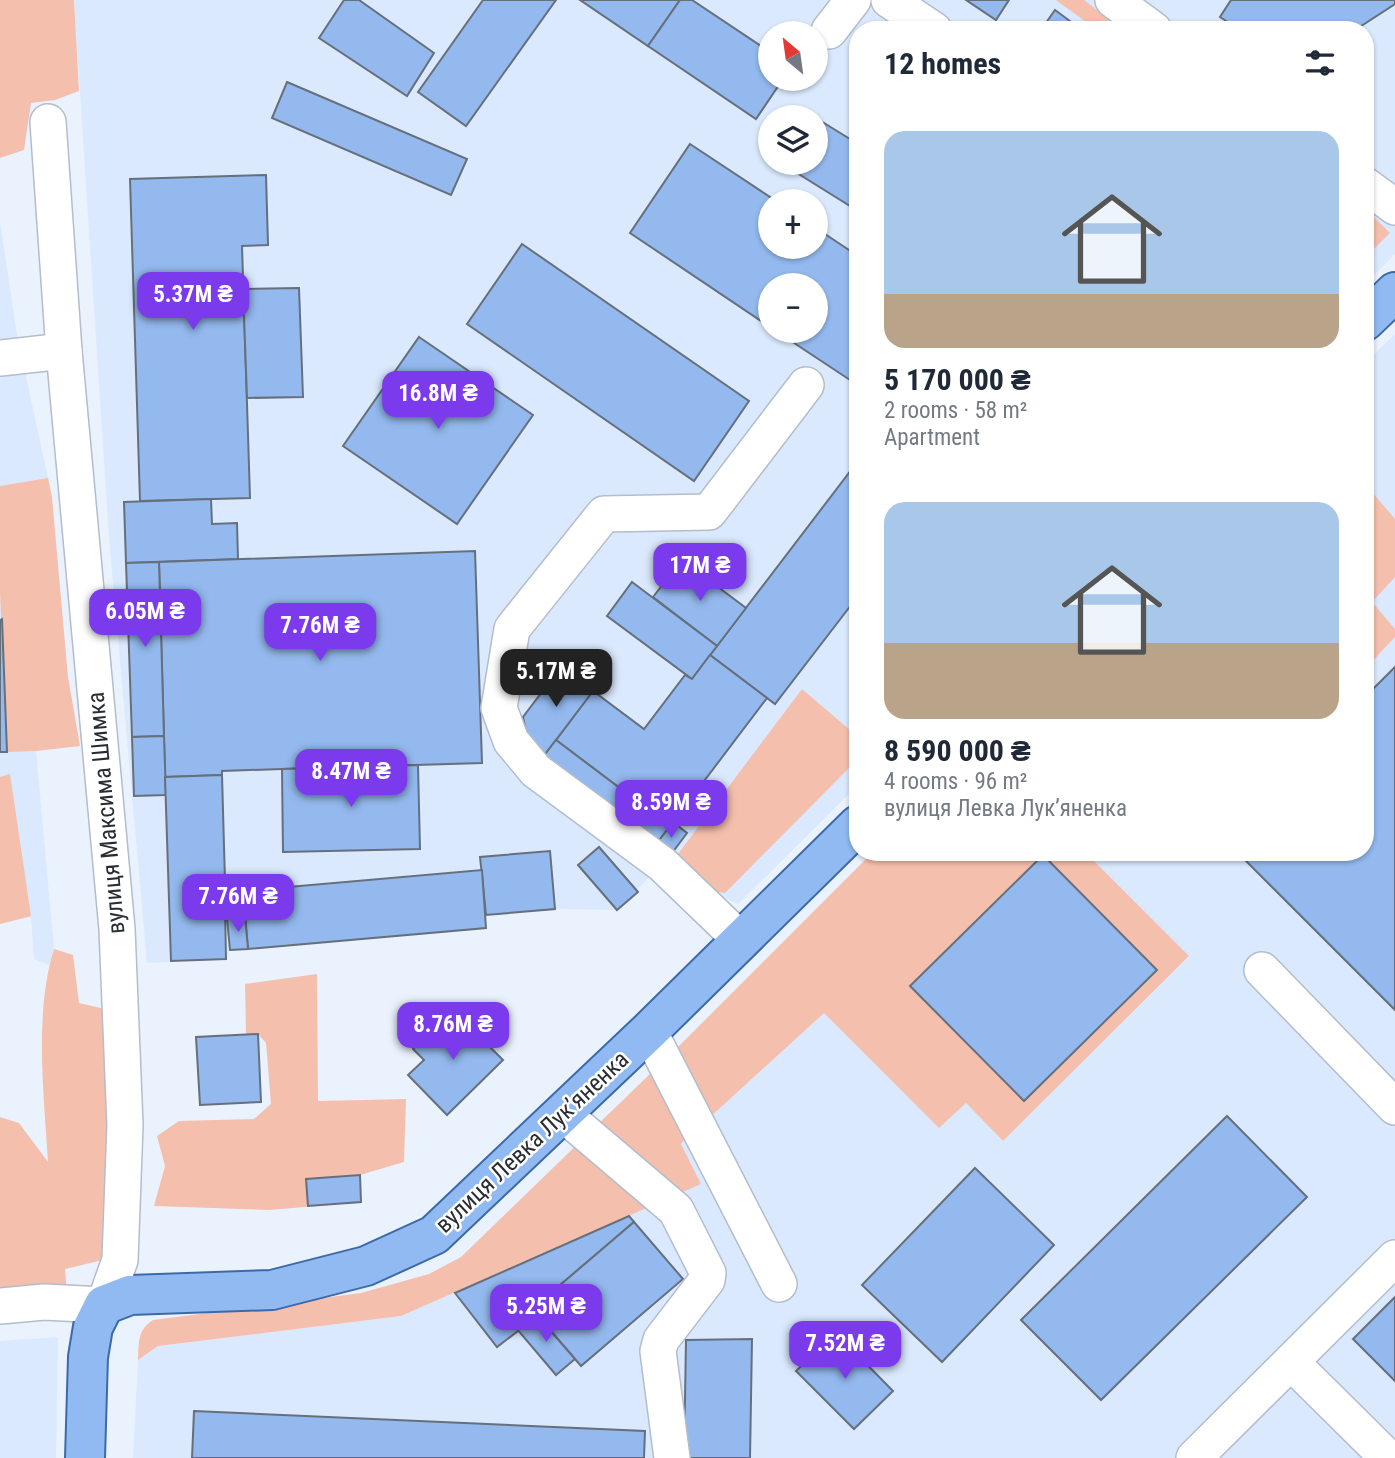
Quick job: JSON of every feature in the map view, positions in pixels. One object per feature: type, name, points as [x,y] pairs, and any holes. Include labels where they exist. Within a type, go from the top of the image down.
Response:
[{"type":"main road","points":[[1374,312],[1395,292]]},
{"type":"main road","name":"вулиця Левка Лукʼяненка","points":[[104,1305],[130,1295],[272,1290],[366,1266],[434,1235],[649,1031],[849,834]]},
{"type":"main road","name":"вулиця Максима Шимка","points":[[85,1458],[88,1357],[93,1327],[104,1305]]},
{"type":"street","points":[[829,31],[853,0]]},
{"type":"street","points":[[889,0],[920,21]]},
{"type":"street","points":[[1112,0],[1141,21]]},
{"type":"street","name":"вулиця Максима Шимка","points":[[48,122],[64,351],[117,929],[125,1125],[120,1260],[104,1305]]},
{"type":"street","points":[[1374,192],[1395,207]]},
{"type":"street","points":[[0,358],[64,351]]},
{"type":"street","points":[[741,940],[662,864],[536,771],[511,741],[499,708],[512,629],[604,514],[709,512],[806,385]]},
{"type":"street","points":[[1262,970],[1395,1107]]},
{"type":"street","points":[[649,1031],[779,1284]]},
{"type":"street","points":[[562,1113],[676,1210],[708,1273],[707,1280],[661,1340],[658,1351],[672,1458]]},
{"type":"street","points":[[1194,1458],[1395,1258]]},
{"type":"street","name":"вулиця Левка Лукʼяненка","points":[[0,1306],[44,1302],[104,1305]]},
{"type":"street","points":[[1291,1362],[1388,1458]]},
{"type":"shaded area","points":[[0,0],[74,0],[79,91],[55,100],[31,103],[24,150],[0,158]]},
{"type":"shaded area","points":[[74,0],[1395,0],[1395,254],[1374,275],[1374,21],[849,21],[849,794],[738,904],[710,891],[669,857],[617,910],[555,909],[486,914],[486,928],[230,950],[226,959],[147,963],[109,538]]},
{"type":"shaded area","points":[[1056,0],[1084,0],[1111,21],[1085,21]]},
{"type":"shaded area","points":[[1374,217],[1390,233],[1374,249]]},
{"type":"shaded area","points":[[0,222],[17,335],[48,478],[0,486]]},
{"type":"shaded area","points":[[1395,334],[1395,1458],[133,1458],[138,1360],[158,1346],[401,1316],[700,1184],[681,1144],[824,1013],[939,1127],[966,1103],[1003,1141],[1189,957],[1094,861],[1374,861],[1374,354]]},
{"type":"shaded area","points":[[48,478],[68,677],[80,746],[7,752],[0,592],[0,486]]},
{"type":"shaded area","points":[[1374,494],[1395,519],[1395,577],[1374,600]]},
{"type":"shaded area","points":[[0,592],[7,751],[36,751],[54,949],[49,965],[34,959],[31,917],[0,924]]},
{"type":"shaded area","points":[[1374,604],[1395,629],[1395,637],[1374,659]]},
{"type":"shaded area","points":[[802,689],[849,729],[849,768],[725,893],[710,891],[678,854]]},
{"type":"shaded area","points":[[10,774],[31,916],[0,924],[0,777]]},
{"type":"shaded area","points":[[864,861],[1094,861],[1189,956],[1003,1141],[966,1103],[939,1128],[824,1013],[707,1120],[674,1051]]},
{"type":"shaded area","points":[[54,949],[73,955],[79,1003],[105,1009],[108,1087],[107,1259],[65,1269],[67,1293],[0,1294],[0,1117],[19,1123],[48,1162],[42,1027],[48,974]]},
{"type":"shaded area","points":[[317,974],[318,1101],[406,1099],[404,1162],[360,1175],[361,1202],[270,1210],[154,1206],[165,1166],[157,1136],[179,1121],[254,1119],[271,1104],[266,1043],[258,1034],[246,1034],[245,984]]},
{"type":"shaded area","points":[[653,1071],[686,1138],[681,1144],[701,1184],[401,1316],[158,1346],[138,1360],[141,1333],[153,1320],[361,1293],[429,1274],[461,1257]]},
{"type":"shaded area","points":[[58,1337],[56,1458],[0,1458],[0,1341]]},
{"type":"building","points":[[344,0],[359,0],[434,53],[407,96],[319,38]]},
{"type":"building","points":[[483,0],[556,0],[466,126],[418,92]]},
{"type":"building","points":[[580,0],[680,0],[648,46]]},
{"type":"building","points":[[680,0],[692,0],[758,44],[758,91],[775,91],[765,105],[758,105],[756,119],[648,46]]},
{"type":"building","points":[[966,0],[1009,0],[996,20]]},
{"type":"building","points":[[1231,0],[1395,0],[1395,4],[1369,21],[1226,21],[1220,17]]},
{"type":"building","points":[[1055,10],[1070,21],[1047,21]]},
{"type":"building","points":[[287,82],[467,159],[451,195],[272,118]]},
{"type":"building","points":[[828,125],[849,138],[849,205],[828,192],[828,189],[823,189],[800,175],[828,175]]},
{"type":"building","points":[[690,144],[758,189],[758,259],[828,259],[828,236],[849,250],[849,379],[794,343],[828,343],[828,273],[758,273],[758,319],[630,233]]},
{"type":"building","points":[[266,175],[268,245],[242,246],[250,498],[140,501],[130,179]]},
{"type":"building","points":[[522,244],[749,401],[694,481],[467,324]]},
{"type":"building","points":[[299,288],[303,397],[247,398],[243,289]]},
{"type":"building","points":[[419,337],[533,415],[457,524],[343,446]]},
{"type":"building","points":[[849,473],[849,608],[775,704],[710,655]]},
{"type":"building","points":[[211,499],[212,524],[237,523],[238,559],[126,563],[124,502]]},
{"type":"building","points":[[475,551],[482,763],[222,771],[222,775],[165,777],[159,562]]},
{"type":"building","points":[[682,560],[746,608],[717,646],[653,597]]},
{"type":"building","points":[[159,562],[164,736],[132,737],[126,563]]},
{"type":"building","points":[[632,582],[717,646],[692,679],[607,616]]},
{"type":"building","points":[[2,619],[7,752],[0,752]]},
{"type":"building","points":[[710,655],[767,698],[670,826],[556,740],[593,691],[644,729],[685,675],[692,679]]},
{"type":"building","points":[[564,663],[596,687],[543,757],[529,747],[523,717]]},
{"type":"building","points":[[1395,667],[1395,1010],[1246,861],[1374,861],[1374,688]]},
{"type":"building","points":[[164,736],[166,795],[134,796],[132,737]]},
{"type":"building","points":[[556,740],[670,826],[657,843],[543,757]]},
{"type":"building","points":[[418,765],[420,849],[283,852],[282,769]]},
{"type":"building","points":[[222,775],[225,881],[238,881],[238,907],[225,908],[226,959],[171,961],[165,777]]},
{"type":"building","points":[[673,822],[687,833],[669,857],[655,846]]},
{"type":"building","points":[[599,847],[638,892],[617,910],[578,865]]},
{"type":"building","points":[[550,851],[555,909],[486,915],[480,857]]},
{"type":"building","points":[[1037,861],[1049,861],[1157,970],[1024,1101],[910,986]]},
{"type":"building","points":[[482,870],[486,928],[248,949],[243,891]]},
{"type":"building","points":[[245,917],[248,949],[230,950],[227,919]]},
{"type":"building","points":[[453,1010],[503,1060],[447,1115],[408,1075],[424,1060],[413,1049]]},
{"type":"building","points":[[258,1034],[261,1102],[200,1105],[196,1037]]},
{"type":"building","points":[[1227,1116],[1307,1197],[1101,1400],[1021,1320]]},
{"type":"building","points":[[975,1168],[1054,1245],[942,1362],[862,1285]]},
{"type":"building","points":[[360,1175],[361,1202],[308,1206],[306,1179]]},
{"type":"building","points":[[629,1216],[634,1222],[532,1309],[535,1313],[497,1347],[455,1293]]},
{"type":"building","points":[[634,1222],[683,1279],[581,1366],[532,1309]]},
{"type":"building","points":[[1395,1297],[1395,1381],[1353,1339]]},
{"type":"building","points":[[535,1313],[575,1359],[556,1375],[516,1328]]},
{"type":"building","points":[[836,1333],[893,1391],[854,1429],[796,1371]]},
{"type":"building","points":[[752,1339],[750,1458],[684,1458],[686,1340]]},
{"type":"building","points":[[194,1411],[645,1431],[644,1458],[192,1458]]}]
